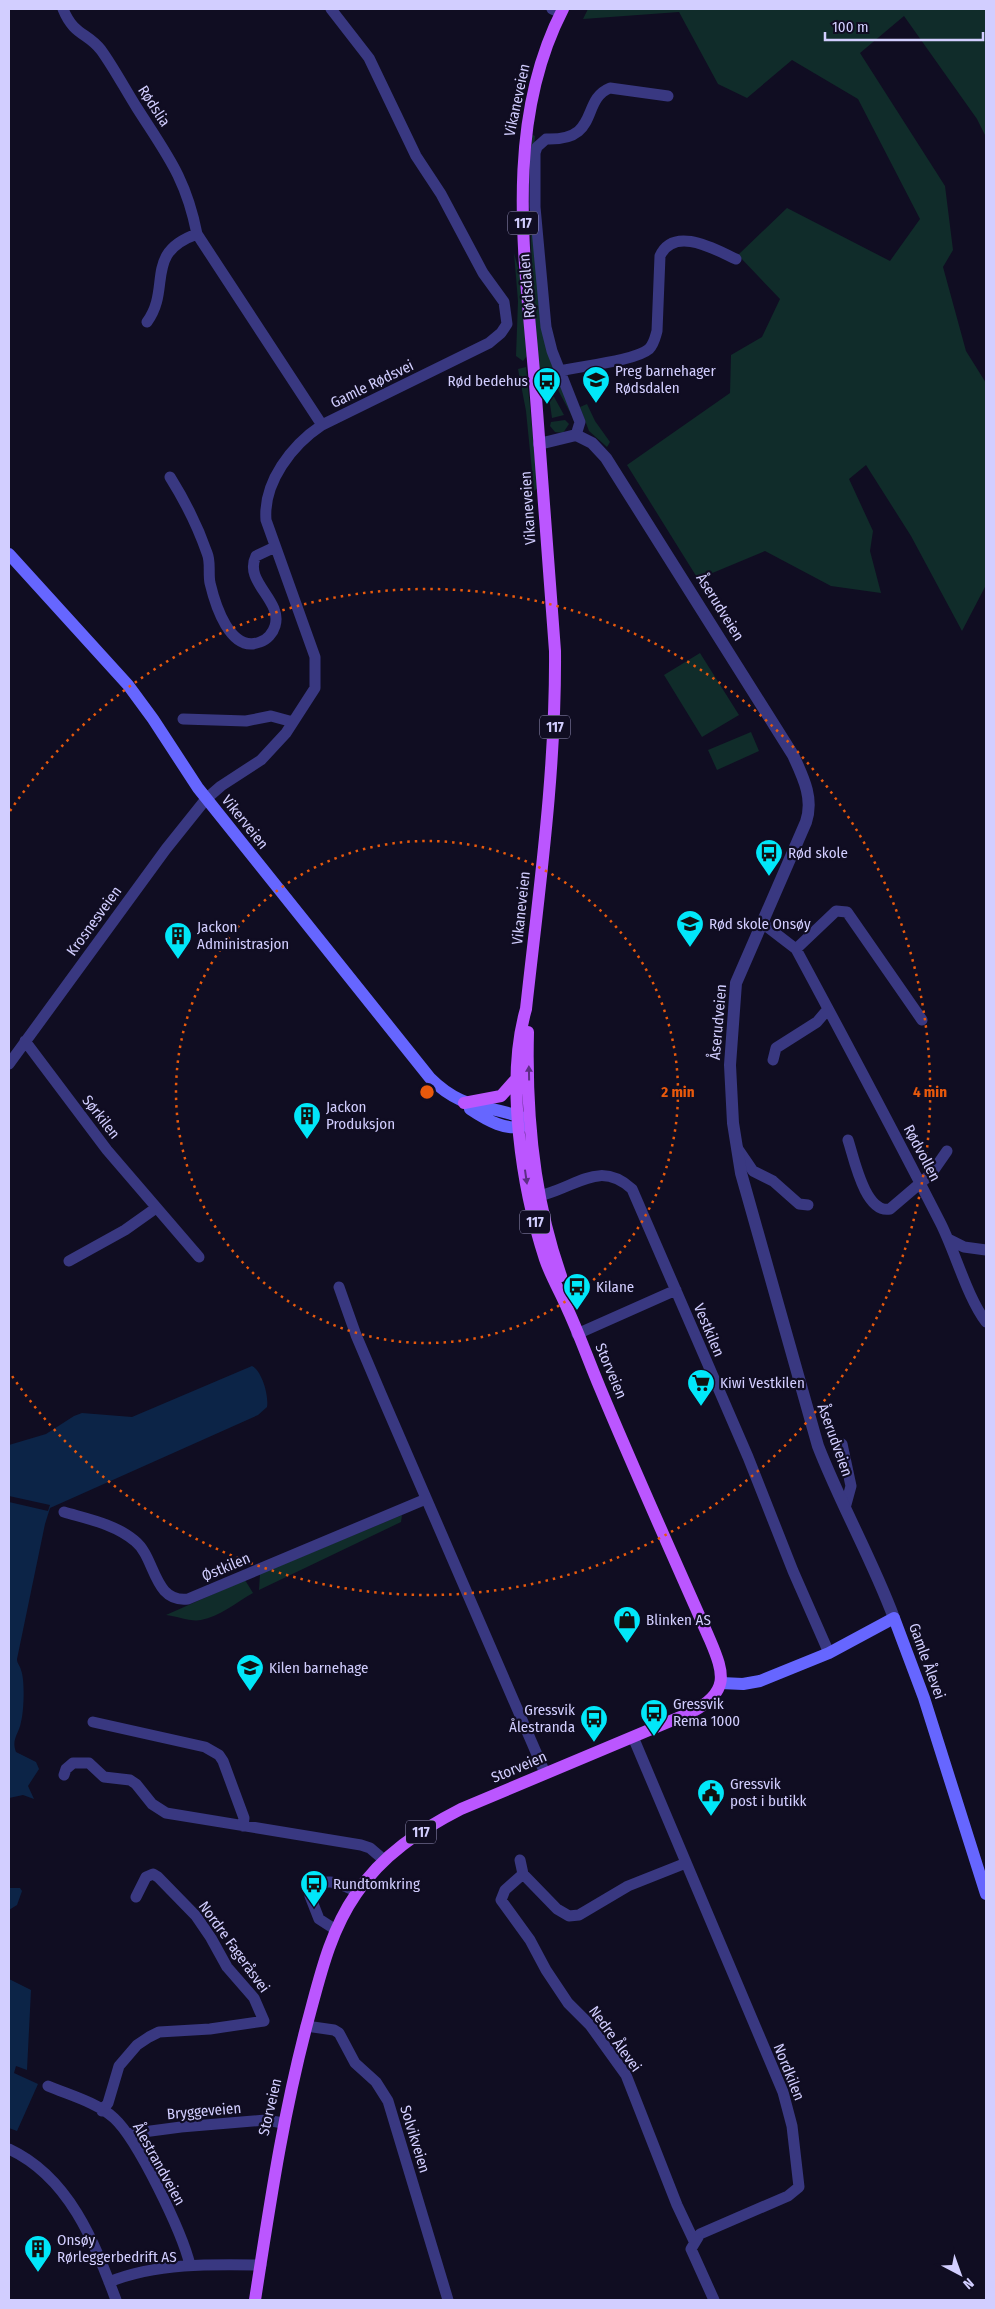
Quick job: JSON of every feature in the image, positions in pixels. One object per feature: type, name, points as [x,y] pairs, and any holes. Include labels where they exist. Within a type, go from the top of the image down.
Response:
[{"type":"main road","name":"Vikaneveien","points":[[518,1122],[517,1078],[553,763],[556,709],[555,652],[523,234],[523,170],[524,146],[532,98],[558,10]]},
{"type":"main road","name":"Vikerveien","points":[[9,554],[128,685],[206,799],[430,1078],[445,1092],[464,1103],[518,1122],[531,1121]]},
{"type":"main road","name":"Vikaneveien","points":[[526,1009],[529,1024],[531,1121]]},
{"type":"main road","points":[[464,1103],[502,1096],[517,1078]]},
{"type":"main road","name":"Storveien","points":[[531,1121],[540,1195],[568,1311]]},
{"type":"main road","name":"Storveien","points":[[256,2300],[283,2122],[306,2026],[324,1963],[336,1930],[357,1892],[384,1860],[433,1824],[545,1773],[702,1706],[715,1695],[721,1683],[722,1674],[710,1640],[568,1311],[553,1281],[529,1198],[518,1122]]},
{"type":"main road","name":"Gamle Ålevei","points":[[721,1683],[743,1684],[760,1681],[829,1653],[894,1618],[924,1698],[981,1865],[986,1894]]},
{"type":"street","name":"Rødslia","points":[[63,9],[78,33],[100,50],[170,158],[188,195],[197,234],[322,425]]},
{"type":"street","name":"Gamle Rødsvei","points":[[206,799],[221,786],[267,755],[293,722],[315,688],[316,668],[311,642],[266,520],[266,502],[284,463],[295,448],[322,425],[489,343],[505,329],[507,317],[500,295],[483,273],[441,194],[416,156],[368,58],[331,9]]},
{"type":"street","name":"Rødsdalen","points":[[576,435],[580,422],[560,371],[546,327],[534,179],[537,147],[546,139],[565,139],[573,136],[588,119],[599,96],[610,88],[668,96]]},
{"type":"street","points":[[147,322],[154,311],[166,256],[180,240],[197,234]]},
{"type":"street","points":[[560,371],[624,358],[648,350],[655,339],[657,331],[660,256],[669,246],[686,241],[695,242],[736,259]]},
{"type":"street","points":[[540,444],[576,435]]},
{"type":"street","name":"Åserudveien","points":[[576,435],[598,448],[617,472],[789,749],[808,790],[810,810],[740,970],[733,998],[730,1065],[733,1124],[748,1198],[800,1389],[818,1446],[870,1559],[894,1618]]},
{"type":"street","points":[[170,477],[208,554],[210,583],[223,620],[228,630],[241,642],[249,644],[262,642],[269,637],[276,624],[274,607],[253,568],[256,556],[275,547]]},
{"type":"street","points":[[183,719],[246,722],[271,716],[293,722]]},
{"type":"street","name":"Krosnesveien","points":[[9,1064],[166,849],[206,799]]},
{"type":"street","points":[[796,949],[836,911],[847,912],[922,1020]]},
{"type":"street","name":"Rødvollen","points":[[761,922],[796,949],[950,1240],[966,1282],[986,1322]]},
{"type":"street","points":[[773,1060],[776,1048],[817,1022],[828,1010]]},
{"type":"street","name":"Sørkilen","points":[[25,1041],[82,1118],[199,1257]]},
{"type":"street","points":[[848,1140],[867,1196],[879,1209],[890,1209],[921,1184],[931,1174],[947,1151]]},
{"type":"street","points":[[738,1149],[754,1171],[773,1180],[799,1204],[808,1206]]},
{"type":"street","name":"Vestkilen","points":[[546,1194],[592,1177],[606,1175],[616,1177],[625,1183],[638,1199],[829,1653]]},
{"type":"street","points":[[69,1261],[125,1230],[156,1208]]},
{"type":"street","points":[[950,1240],[964,1247],[986,1250]]},
{"type":"street","points":[[339,1287],[356,1335],[545,1773]]},
{"type":"street","points":[[577,1334],[676,1290]]},
{"type":"street","points":[[842,1444],[850,1486],[845,1508]]},
{"type":"street","name":"Østkilen","points":[[64,1512],[115,1528],[136,1542],[166,1594],[180,1600],[188,1599],[426,1499]]},
{"type":"street","points":[[93,1722],[213,1750],[223,1761],[244,1818],[244,1826]]},
{"type":"street","name":"Nordkilen","points":[[632,1737],[785,2097],[792,2126],[799,2174],[799,2187],[788,2196],[700,2234],[694,2241]]},
{"type":"street","points":[[64,1775],[73,1763],[89,1763],[104,1777],[130,1780],[136,1784],[152,1804],[166,1813],[361,1845],[370,1848],[384,1860]]},
{"type":"street","points":[[520,1860],[523,1874],[557,1910],[569,1916],[579,1915],[628,1886],[686,1863]]},
{"type":"street","name":"Nordre Fageråsvei","points":[[102,2111],[108,2103],[119,2066],[132,2050],[149,2037],[159,2032],[210,2029],[264,2021],[254,1998],[227,1967],[196,1916],[158,1877],[153,1874],[146,1877],[136,1897]]},
{"type":"street","name":"Nedre Ålevei","points":[[523,1874],[504,1890],[501,1900],[530,1940],[546,1970],[568,2003],[590,2025],[626,2075],[694,2241],[691,2249],[714,2300]]},
{"type":"street","points":[[336,1930],[319,1919],[310,1896],[313,1888],[320,1882],[332,1882],[342,1884],[357,1892]]},
{"type":"street","name":"Solvikveien","points":[[306,2026],[334,2030],[339,2033],[355,2063],[376,2082],[388,2101],[448,2300]]},
{"type":"street","name":"Ålestrandveien","points":[[48,2086],[113,2117],[128,2134],[170,2213],[190,2265]]},
{"type":"street","name":"Bryggeveien","points":[[128,2134],[181,2127],[266,2120],[283,2122]]},
{"type":"street","points":[[10,2152],[34,2163],[49,2176],[66,2196],[78,2214],[116,2300]]},
{"type":"street","points":[[109,2282],[126,2275],[190,2265],[261,2265]]},
{"type":"green space","points":[[588,9],[985,9],[986,137],[977,119],[904,16],[860,53],[945,186],[953,250],[943,267],[966,351],[986,383],[986,585],[962,631],[911,536],[866,465],[849,479],[873,531],[870,551],[881,593],[831,586],[765,551],[698,579],[627,465],[730,393],[731,355],[762,337],[780,299],[738,255],[787,208],[890,261],[920,219],[858,99],[792,60],[747,98],[718,84],[679,12],[583,19]]},
{"type":"green space","points":[[530,136],[535,136],[532,180],[536,265],[572,416],[551,377],[544,370],[542,375],[564,415],[552,418],[549,397],[546,397],[540,382],[533,290],[530,198]]},
{"type":"green space","points":[[514,253],[520,275],[527,356],[523,361],[516,356],[518,301]]},
{"type":"green space","points":[[526,367],[538,488],[534,491],[526,411],[518,369]]},
{"type":"green space","points":[[587,404],[595,421],[610,442],[607,447],[589,431],[580,407]]},
{"type":"green space","points":[[565,420],[569,424],[563,433],[555,432],[550,426],[551,422]]},
{"type":"green space","points":[[700,653],[739,715],[702,737],[664,675]]},
{"type":"green space","points":[[751,732],[759,751],[717,770],[708,750]]},
{"type":"green space","points":[[402,1515],[401,1522],[259,1590],[260,1574]]},
{"type":"green space","points":[[245,1580],[253,1593],[214,1616],[188,1620],[166,1615]]},
{"type":"water","points":[[252,1366],[262,1378],[267,1397],[267,1407],[258,1415],[50,1508],[17,1659],[21,1668],[24,1696],[22,1717],[14,1744],[16,1752],[36,1762],[39,1769],[28,1786],[34,1799],[23,1795],[9,1798],[9,1445],[46,1434],[82,1413],[132,1417]]},
{"type":"water","points":[[9,1888],[20,1888],[22,1891],[17,1905],[9,1910]]},
{"type":"water","points":[[9,1979],[31,1990],[27,2070],[16,2066],[14,2073],[38,2084],[17,2131],[9,2128]]},
{"type":"pier","points":[[9,1496],[50,1505],[48,1511],[9,1502]]},
{"type":"place","name":"Preg barnehager Rødsdalen","points":[[596,404]]},
{"type":"place","name":"Rød bedehus","points":[[547,405]]},
{"type":"place","name":"Rød skole","points":[[769,877]]},
{"type":"place","name":"Rød skole Onsøy","points":[[690,948]]},
{"type":"place","name":"Jackon Administrasjon","points":[[178,960]]},
{"type":"place","name":"Jackon Produksjon","points":[[307,1140]]},
{"type":"place","name":"Kilane","points":[[577,1311]]},
{"type":"place","name":"Kiwi Vestkilen","points":[[701,1407]]},
{"type":"place","name":"Blinken AS","points":[[627,1644]]},
{"type":"place","name":"Kilen barnehage","points":[[250,1692]]},
{"type":"place","name":"Gressvik Rema 1000","points":[[654,1737]]},
{"type":"place","name":"Gressvik Ålestranda","points":[[594,1743]]},
{"type":"place","name":"Gressvik post i butikk","points":[[711,1817]]},
{"type":"place","name":"Rundtomkring","points":[[314,1908]]},
{"type":"place","name":"Onsøy Rørleggerbedrift AS","points":[[38,2273]]}]
